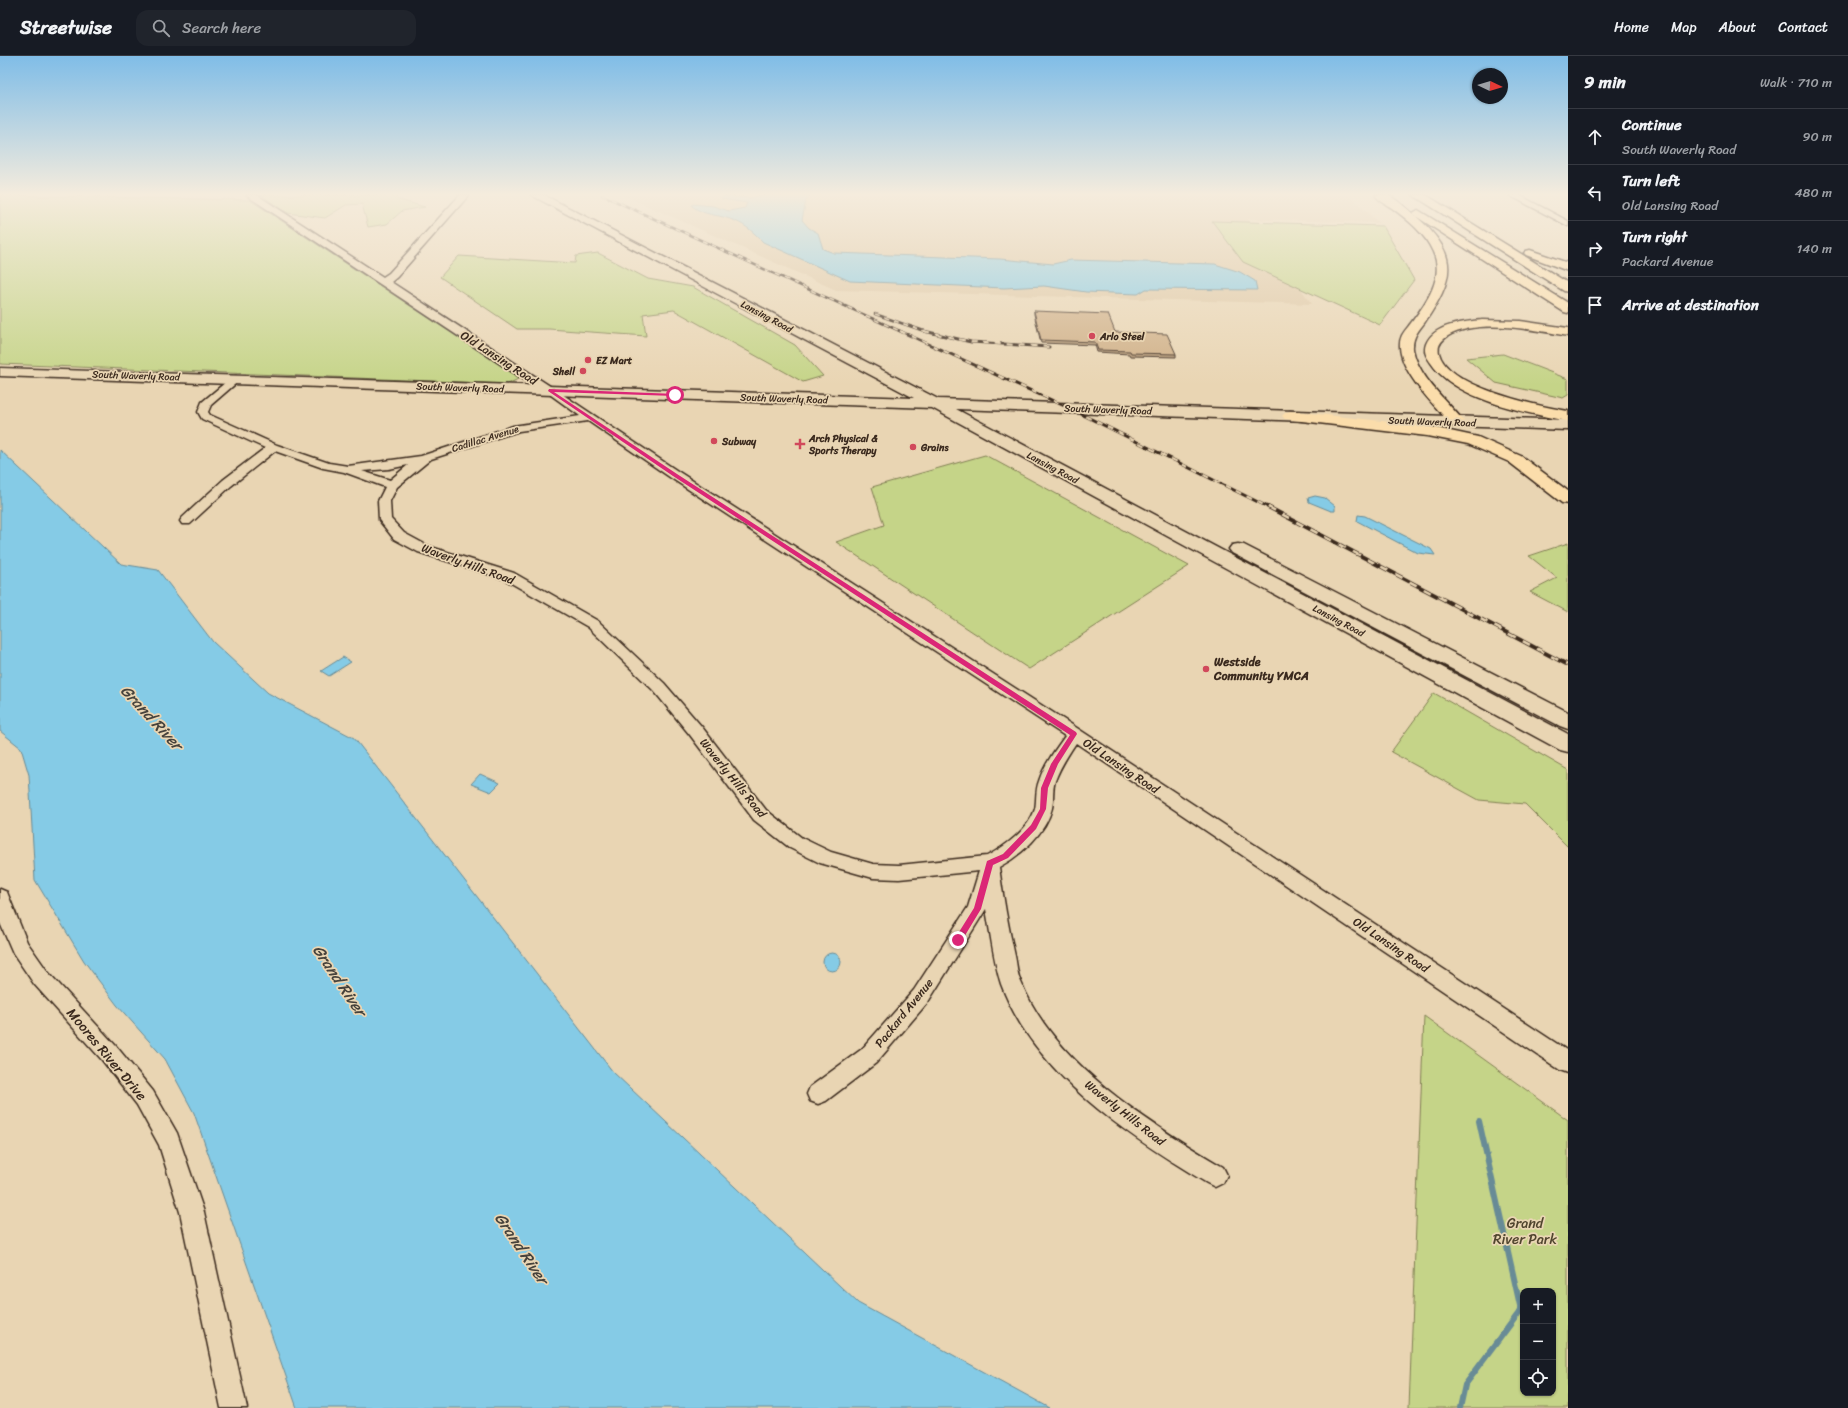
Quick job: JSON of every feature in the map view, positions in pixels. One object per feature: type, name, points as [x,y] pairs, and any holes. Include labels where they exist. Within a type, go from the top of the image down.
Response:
[{"type":"highway","points":[[1441,258],[1443,267],[1442,280],[1437,292],[1407,337],[1404,346],[1407,358],[1414,370],[1456,422]]},
{"type":"highway","points":[[1489,258],[1568,309]]},
{"type":"highway","points":[[1520,258],[1568,288]]},
{"type":"highway","points":[[1546,258],[1568,267]]},
{"type":"highway","points":[[1568,332],[1520,325],[1471,325],[1449,330],[1441,334],[1432,343],[1432,350],[1433,356],[1440,367],[1471,388],[1523,407],[1568,416]]},
{"type":"highway","points":[[1290,416],[1427,430],[1472,440],[1515,459],[1568,499]]},
{"type":"main road","name":"Lansing Road","points":[[657,258],[934,403],[1568,744]]},
{"type":"main road","name":"Lansing Road","points":[[678,258],[1568,721]]},
{"type":"main road","name":"South Waverly Road","points":[[0,372],[236,378],[1568,425]]},
{"type":"street","name":"Old Lansing Road","points":[[346,258],[1074,734],[1568,1063]]},
{"type":"street","points":[[383,282],[393,275],[408,258]]},
{"type":"street","points":[[236,378],[206,404],[203,412],[206,417],[273,447],[327,466],[346,469],[392,485]]},
{"type":"street","name":"Cadillac Avenue","points":[[392,485],[415,465],[427,457],[517,428],[589,418]]},
{"type":"street","points":[[186,521],[227,483],[273,447]]},
{"type":"street","points":[[346,469],[389,465],[427,457]]},
{"type":"street","name":"Waverly Hills Road","points":[[392,485],[384,501],[384,515],[385,520],[399,536],[423,549],[509,576],[593,624],[659,687],[696,731],[760,814],[796,843],[826,858],[873,871],[898,872],[990,864],[995,914],[1011,984],[1025,1013],[1046,1043],[1087,1085],[1128,1120],[1176,1153],[1215,1175]]},
{"type":"street","points":[[990,864],[1006,856],[1033,827],[1043,809],[1045,788],[1055,764],[1074,734]]},
{"type":"street","name":"Packard Avenue","points":[[818,1094],[869,1056],[921,996],[977,909],[990,864]]},
{"type":"street","name":"Moores River Drive","points":[[0,897],[5,913],[20,947],[41,978],[109,1053],[145,1098],[169,1141],[192,1212],[234,1408]]},
{"type":"shaded area","points":[[764,258],[1277,258],[1312,304],[836,290]]},
{"type":"green space","points":[[0,258],[338,258],[518,377],[518,379],[508,384],[0,364]]},
{"type":"green space","points":[[457,258],[494,258],[575,263],[576,258],[608,258],[648,279],[693,287],[795,345],[823,376],[803,382],[674,310],[643,314],[646,336],[549,329],[517,329],[440,277]]},
{"type":"green space","points":[[1240,258],[1401,258],[1414,280],[1380,325],[1243,262]]},
{"type":"green space","points":[[1503,354],[1568,379],[1568,395],[1563,398],[1496,383],[1466,358]]},
{"type":"green space","points":[[985,455],[1189,566],[1029,669],[836,542],[884,525],[872,487]]},
{"type":"green space","points":[[1568,543],[1568,612],[1530,592],[1557,578],[1529,556]]},
{"type":"green space","points":[[1434,693],[1568,770],[1568,847],[1525,804],[1479,800],[1391,752]]},
{"type":"green space","name":"Grand River Park","points":[[1424,1016],[1568,1120],[1568,1408],[1409,1408]]},
{"type":"water","points":[[799,258],[975,258],[1053,264],[1071,260],[1215,264],[1240,272],[1255,281],[1257,290],[1146,289],[1138,294],[1086,292],[1044,286],[1004,288],[850,281]]},
{"type":"water","name":"Grand River","points":[[0,450],[121,564],[158,570],[213,642],[268,693],[354,738],[613,1072],[858,1303],[1050,1408],[297,1408],[194,1113],[165,1059],[117,1005],[84,961],[35,880],[29,775],[21,748],[0,731]]},
{"type":"water","points":[[1315,496],[1325,498],[1335,506],[1335,511],[1331,511],[1309,502],[1308,498]]},
{"type":"water","points":[[1358,515],[1365,516],[1431,549],[1435,555],[1418,553],[1357,521]]},
{"type":"water","points":[[343,657],[351,662],[329,676],[321,671]]},
{"type":"water","points":[[480,774],[500,783],[491,792],[471,784]]},
{"type":"water","points":[[832,953],[838,956],[841,962],[838,968],[832,971],[826,968],[823,962],[826,956]]},
{"type":"building","name":"Arlo Steel","points":[[1034,311],[1108,314],[1115,332],[1167,334],[1176,354],[1131,353],[1130,351],[1098,350],[1095,342],[1041,340]]},
{"type":"waterway","points":[[1460,1408],[1465,1385],[1521,1310],[1479,1121]]},
{"type":"railway","points":[[740,258],[902,332]]},
{"type":"railway","points":[[875,314],[924,331]]},
{"type":"railway","points":[[900,331],[1069,408],[1268,507]]},
{"type":"railway","points":[[924,331],[971,342],[1049,347]]},
{"type":"railway","points":[[1268,507],[1568,665]]},
{"type":"place","name":"Arlo Steel","points":[[1092,336]]},
{"type":"place","name":"EZ Mart","points":[[588,360]]},
{"type":"place","name":"Shell","points":[[583,371]]},
{"type":"place","name":"Subway","points":[[714,441]]},
{"type":"place","name":"Arch Physical & Sports Therapy","points":[[800,444]]},
{"type":"place","name":"Grains","points":[[913,447]]},
{"type":"place","name":"Westside Community YMCA","points":[[1206,669]]},
{"type":"route","points":[[675,395],[549,390],[675,475],[1074,734],[1055,764],[1045,788],[1043,809],[1033,827],[1006,856],[990,864],[977,909],[958,940]]}]
